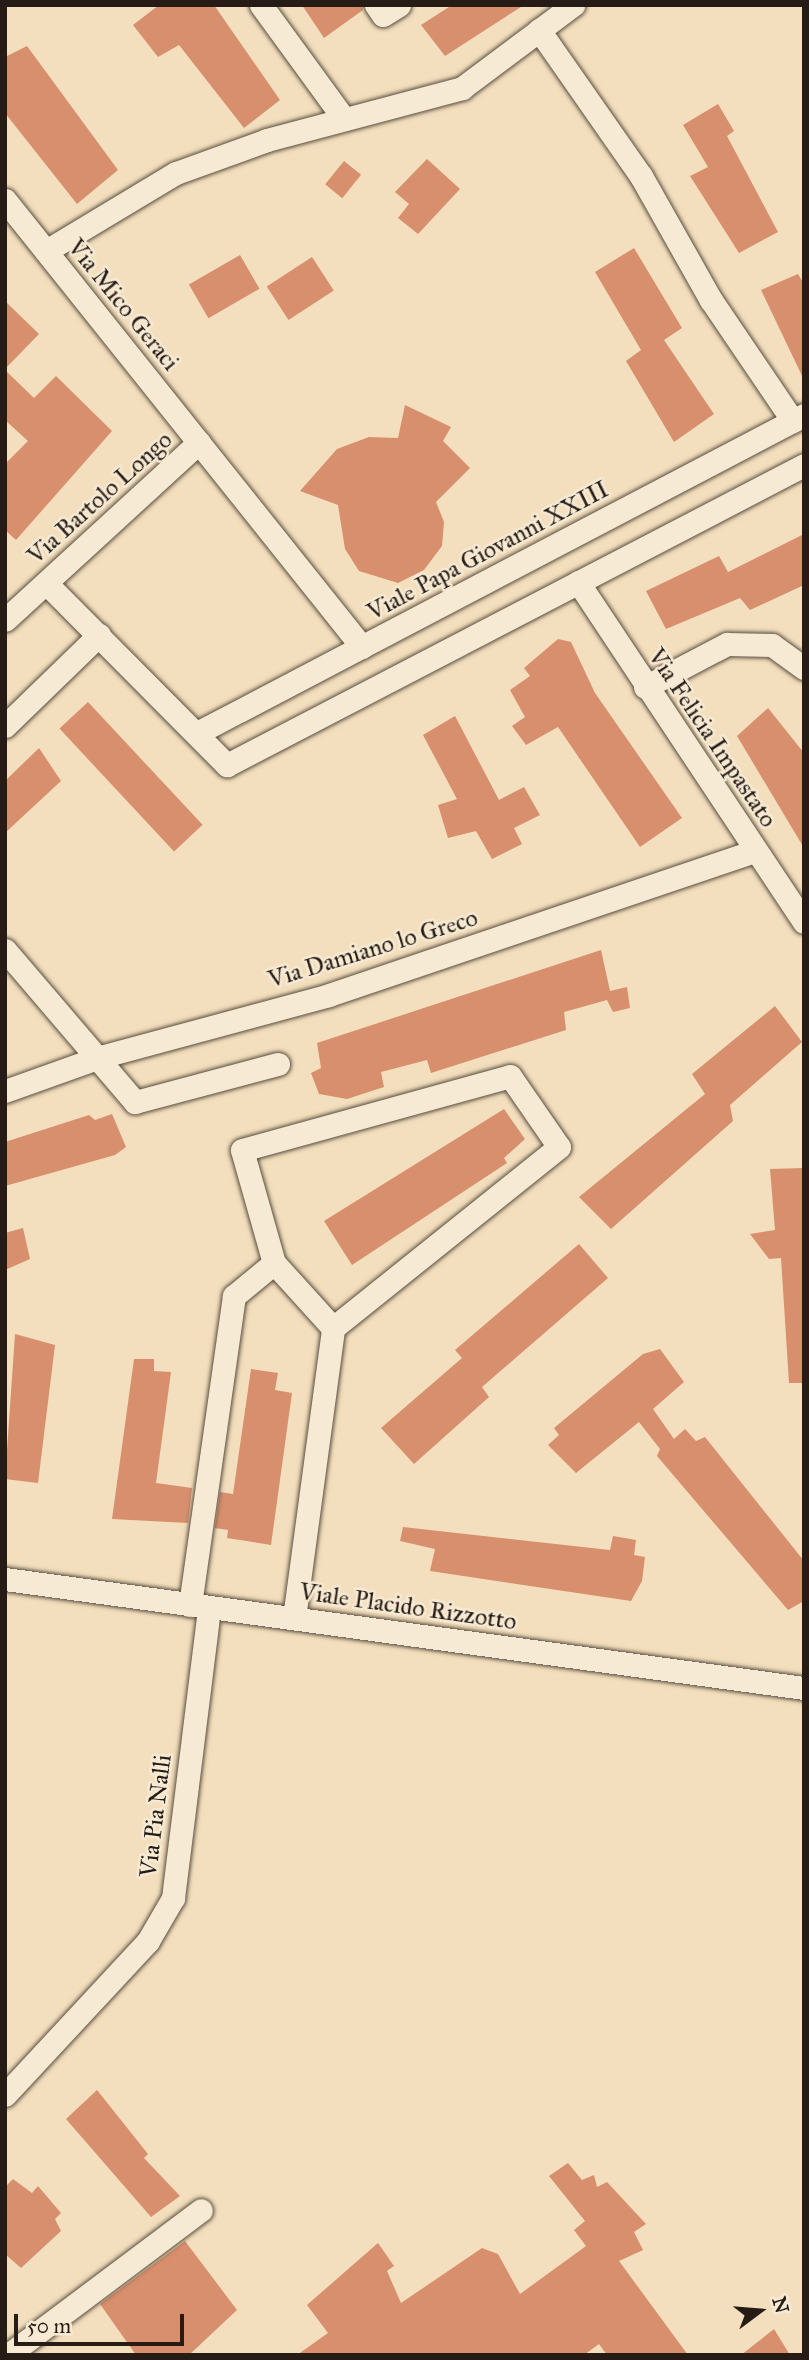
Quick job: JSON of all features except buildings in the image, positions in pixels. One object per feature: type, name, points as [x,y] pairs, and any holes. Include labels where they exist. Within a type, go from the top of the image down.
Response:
[{"type":"street","points":[[261,5],[344,119]]},
{"type":"street","points":[[376,5],[383,15],[399,5]]},
{"type":"street","points":[[46,251],[176,173],[344,119],[463,88],[573,5]]},
{"type":"street","points":[[539,30],[640,176],[711,300],[798,418]]},
{"type":"street","name":"Via Mico Geraci","points":[[5,200],[362,646]]},
{"type":"street","name":"Viale Papa Giovanni XXIII","points":[[197,733],[798,418]]},
{"type":"street","name":"Via Bartolo Longo","points":[[5,620],[199,442]]},
{"type":"street","points":[[46,583],[227,765],[804,465]]},
{"type":"street","name":"Via Felicia Impastato","points":[[578,582],[645,687],[804,922]]},
{"type":"street","points":[[5,726],[99,635]]},
{"type":"street","points":[[645,687],[727,644],[772,645],[804,668]]},
{"type":"street","name":"Via Damiano lo Greco","points":[[5,1091],[100,1057],[329,995],[755,850]]},
{"type":"street","points":[[5,950],[100,1057],[135,1102],[278,1064]]},
{"type":"street","points":[[294,1618],[333,1328],[559,1147],[510,1076],[242,1150],[274,1263],[333,1328]]},
{"type":"street","name":"Via Pia Nalli","points":[[5,2095],[148,1941],[173,1898],[199,1606],[234,1296],[274,1263]]},
{"type":"street","name":"Viale Placido Rizzotto","points":[[5,1579],[804,1688]]},
{"type":"street","points":[[8,2355],[201,2210]]}]
